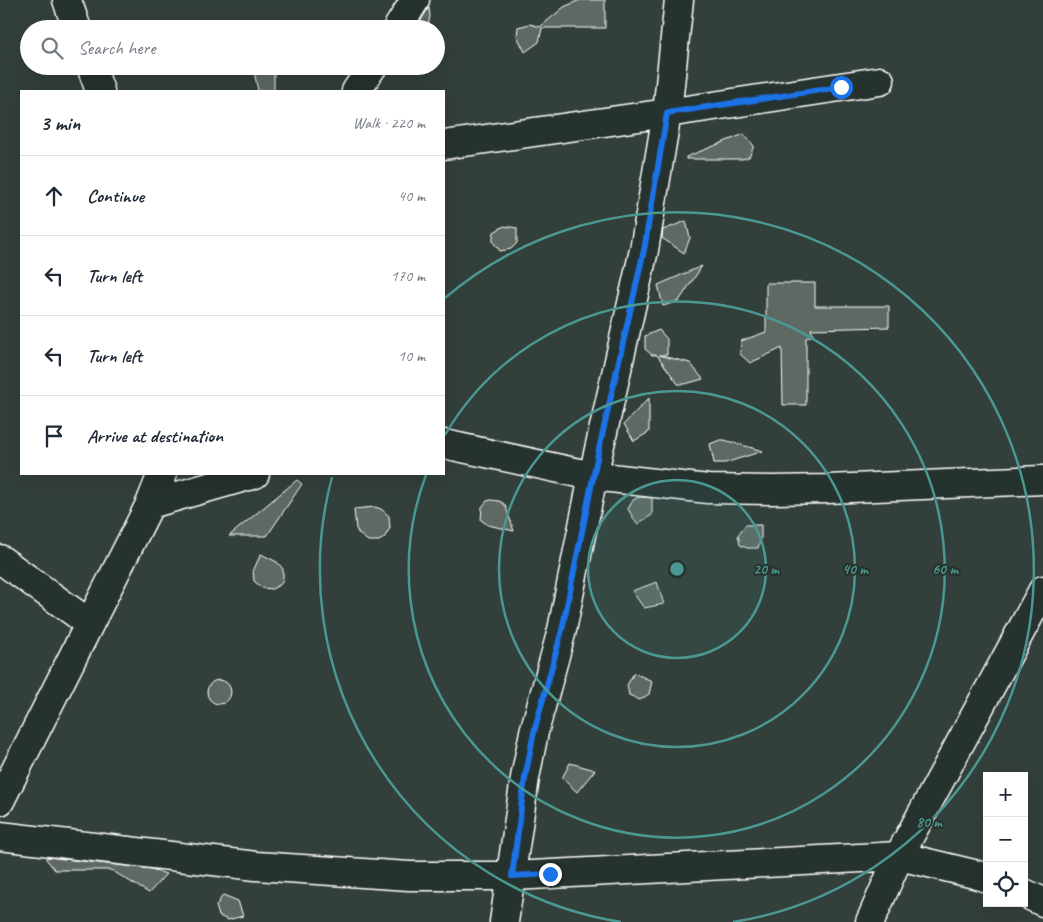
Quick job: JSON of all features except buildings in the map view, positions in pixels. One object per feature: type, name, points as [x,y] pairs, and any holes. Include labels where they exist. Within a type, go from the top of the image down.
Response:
[{"type":"street","points":[[67,0],[74,20]]},
{"type":"street","points":[[403,20],[415,0]]},
{"type":"street","points":[[504,922],[525,778],[534,732],[562,630],[593,476],[644,250],[667,113],[680,0]]},
{"type":"street","points":[[94,75],[100,90]]},
{"type":"street","points":[[357,90],[367,75]]},
{"type":"street","points":[[445,144],[880,81]]},
{"type":"street","points":[[445,444],[593,476],[708,489],[773,490],[1043,480]]},
{"type":"street","points":[[0,802],[150,504],[162,475]]},
{"type":"street","points":[[150,504],[252,475]]},
{"type":"street","points":[[0,559],[89,624]]},
{"type":"street","points":[[870,922],[899,856],[1043,590]]},
{"type":"street","points":[[0,836],[256,866],[409,876],[512,876],[899,856],[983,877]]},
{"type":"street","points":[[1028,895],[1043,902]]},
{"type":"route","points":[[550,874],[512,876],[525,778],[534,732],[562,630],[597,458],[644,250],[667,113],[841,87]]}]
